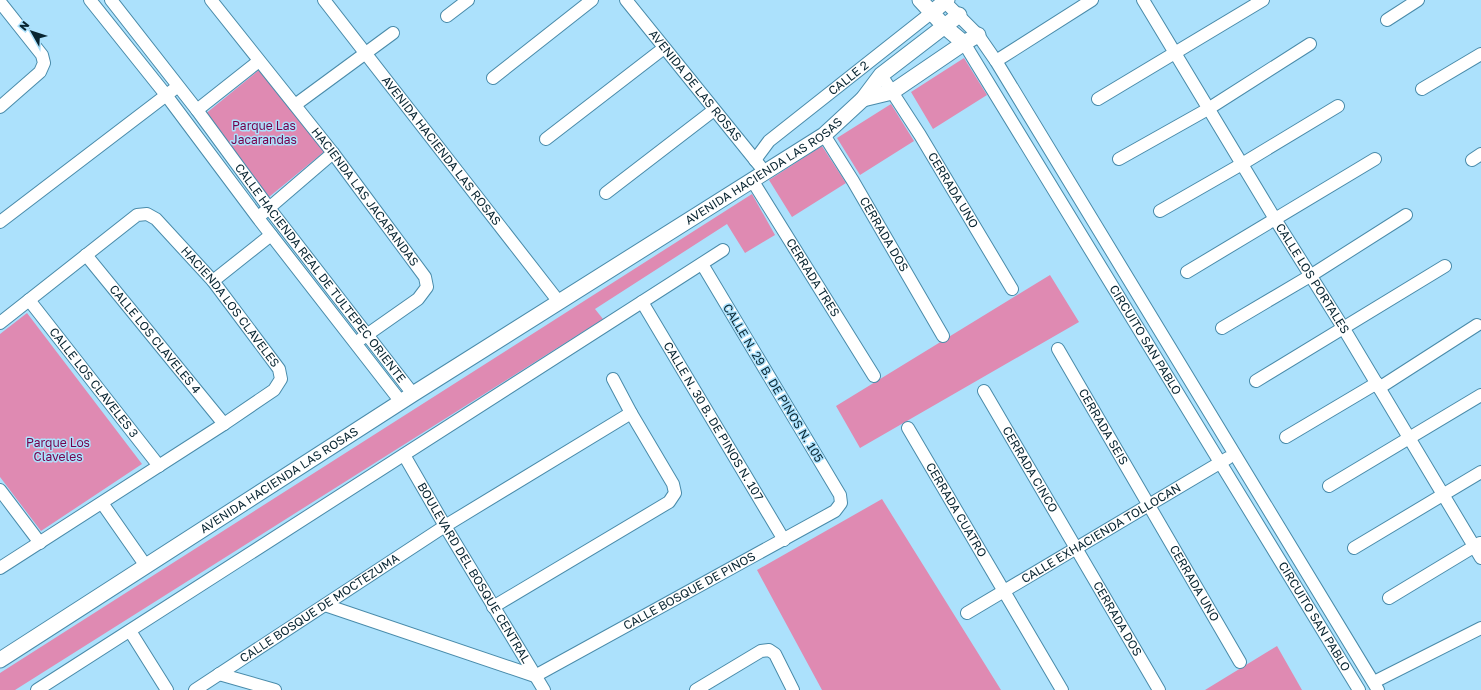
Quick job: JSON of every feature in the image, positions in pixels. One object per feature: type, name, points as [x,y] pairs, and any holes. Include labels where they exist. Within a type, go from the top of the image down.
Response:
[{"type":"main road","name":"CIRCUITO SAN PABLO","points":[[920,0],[944,27],[964,43]]},
{"type":"main road","name":"CALLE 2","points":[[931,13],[946,1]]},
{"type":"main road","name":"AVENIDA HACIENDA LAS ROSAS","points":[[0,660],[407,398],[824,135],[863,99],[881,75],[959,16]]},
{"type":"main road","name":"AVENIDA HACIENDA LAS ROSAS","points":[[863,99],[892,92],[978,35]]},
{"type":"street","points":[[90,0],[166,95],[258,218],[356,344],[407,398]]},
{"type":"street","name":"CALLE HACIENDA REAL DE TULTEPEC ORIENTE","points":[[112,0],[367,335],[407,398]]},
{"type":"street","name":"HACIENDA LAS JACARANDAS","points":[[211,0],[333,153],[425,277],[427,287],[418,299],[356,344]]},
{"type":"street","name":"AVENIDA HACIENDA LAS ROSAS","points":[[324,0],[559,302]]},
{"type":"street","points":[[447,16],[468,0]]},
{"type":"street","points":[[494,78],[592,0]]},
{"type":"street","name":"AVENIDA DE LAS ROSAS","points":[[626,0],[755,160],[758,176]]},
{"type":"street","points":[[996,61],[1092,0]]},
{"type":"street","name":"CALLE LOS PORTALES","points":[[1143,0],[1275,219],[1344,329],[1443,495],[1477,545],[1481,558]]},
{"type":"street","points":[[1098,99],[1263,0]]},
{"type":"street","points":[[1387,20],[1418,0]]},
{"type":"street","name":"CIRCUITO SAN PABLO","points":[[946,1],[978,35],[996,61],[1376,686]]},
{"type":"street","points":[[0,2],[42,55],[44,63],[40,72],[0,107]]},
{"type":"street","name":"CALLE 2","points":[[755,160],[769,141],[931,13]]},
{"type":"street","points":[[295,105],[393,33]]},
{"type":"street","name":"CIRCUITO SAN PABLO","points":[[964,43],[1359,690]]},
{"type":"street","points":[[1119,159],[1208,109],[1310,44]]},
{"type":"street","points":[[546,139],[664,48]]},
{"type":"street","points":[[1422,89],[1481,54]]},
{"type":"street","points":[[197,110],[259,61]]},
{"type":"street","name":"CERRADA UNO","points":[[881,75],[920,135],[1012,289]]},
{"type":"street","points":[[0,222],[178,86]]},
{"type":"street","points":[[1160,211],[1338,106]]},
{"type":"street","points":[[606,193],[714,110]]},
{"type":"street","name":"CERRADA DOS","points":[[824,135],[857,188],[943,336]]},
{"type":"street","name":"HACIENDA LAS JACARANDAS","points":[[258,218],[333,153]]},
{"type":"street","points":[[1187,272],[1375,158]]},
{"type":"street","name":"CERRADA TRES","points":[[758,176],[874,376]]},
{"type":"street","name":"HACIENDA LOS CLAVELES","points":[[0,323],[137,215],[147,214],[156,219],[213,281],[279,369],[281,379],[274,390],[224,424],[0,568]]},
{"type":"street","points":[[1222,328],[1310,276],[1406,215]]},
{"type":"street","points":[[213,281],[271,235]]},
{"type":"street","points":[[37,690],[723,250]]},
{"type":"street","name":"CALLE LOS CLAVELES 4","points":[[86,255],[224,424]]},
{"type":"street","name":"CALLE N. 29 B. DE PINOS N. 105","points":[[702,264],[840,495],[841,503]]},
{"type":"street","points":[[1256,381],[1344,329],[1445,266]]},
{"type":"street","name":"CALLE LOS CLAVELES 3","points":[[29,300],[159,466]]},
{"type":"street","name":"CALLE N. 30 B. DE PINOS N. 107","points":[[642,302],[784,540]]},
{"type":"street","points":[[1286,438],[1378,386],[1477,325]]},
{"type":"street","name":"CERRADA SEIS","points":[[1058,349],[1150,505]]},
{"type":"street","points":[[493,607],[669,502],[675,493],[673,484],[631,413],[613,379]]},
{"type":"street","name":"CERRADA CINCO","points":[[984,391],[1076,548]]},
{"type":"street","points":[[1329,486],[1481,395]]},
{"type":"street","name":"CALLE BOSQUE DE MOCTEZUMA","points":[[195,690],[445,526],[631,413]]},
{"type":"street","name":"CERRADA CUATRO","points":[[908,428],[1004,591]]},
{"type":"street","name":"CALLE EXHACIENDA TOLLOCAN","points":[[967,613],[1235,454]]},
{"type":"street","name":"BOULEVARD DEL BOSQUE CENTRAL","points":[[404,455],[493,607],[544,690]]},
{"type":"street","points":[[1354,548],[1481,472]]},
{"type":"street","points":[[0,490],[40,543]]},
{"type":"street","points":[[102,503],[146,566]]},
{"type":"street","name":"CALLE BOSQUE DE PINOS","points":[[535,676],[835,512],[841,503]]},
{"type":"street","name":"CERRADA UNO","points":[[1150,505],[1240,662]]},
{"type":"street","points":[[1273,548],[1288,541]]},
{"type":"street","points":[[1389,598],[1477,545]]},
{"type":"street","name":"CERRADA DOS","points":[[1076,548],[1159,690]]},
{"type":"street","points":[[1004,591],[1062,690]]},
{"type":"street","points":[[325,604],[535,676]]},
{"type":"street","points":[[1376,686],[1481,628]]},
{"type":"street","points":[[130,631],[167,690]]},
{"type":"street","points":[[696,690],[761,651],[769,650],[775,654],[793,690]]},
{"type":"street","points":[[220,674],[275,690]]},
{"type":"green space","points":[[964,58],[987,95],[933,129],[911,92]]},
{"type":"green space","name":"Parque Las Jacarandas","points":[[259,70],[325,151],[269,197],[204,115]]},
{"type":"green space","points":[[891,104],[914,141],[860,175],[837,138]]},
{"type":"green space","points":[[822,146],[846,183],[792,217],[769,180]]},
{"type":"green space","points":[[752,194],[775,235],[745,253],[727,224],[595,309],[603,319],[15,690],[0,690],[0,673]]},
{"type":"green space","points":[[1050,275],[1079,322],[860,448],[836,406]]},
{"type":"green space","name":"Parque Los Claveles","points":[[27,313],[142,464],[41,531],[0,477],[0,334]]},
{"type":"green space","points":[[882,499],[1001,690],[822,690],[757,570]]},
{"type":"green space","points":[[1277,646],[1302,690],[1205,690]]}]
